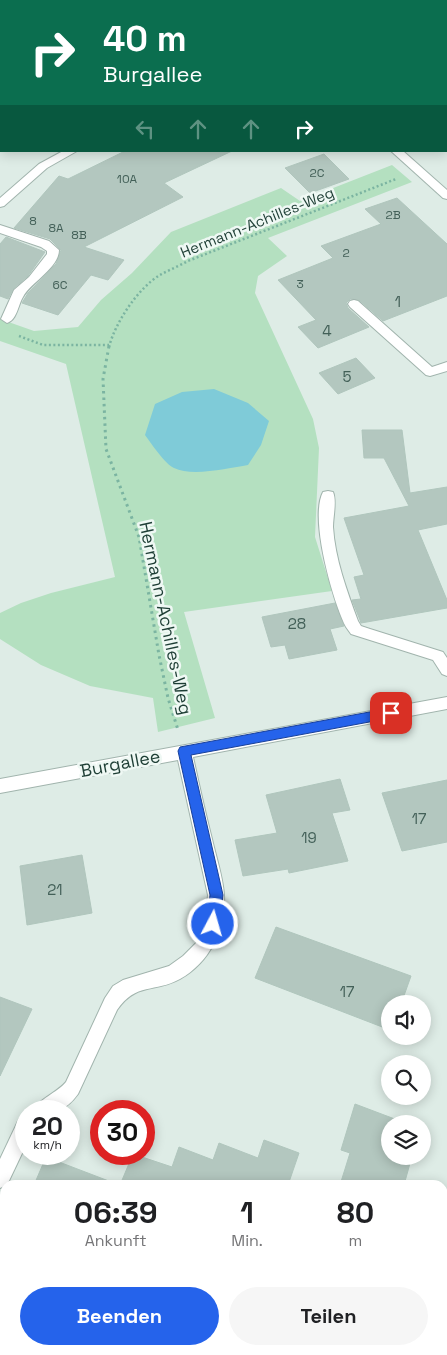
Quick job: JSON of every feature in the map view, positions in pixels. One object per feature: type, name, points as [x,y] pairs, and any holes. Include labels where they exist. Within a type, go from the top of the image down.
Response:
[{"type":"street","points":[[0,204],[43,166],[70,152]]},
{"type":"street","points":[[397,152],[447,196]]},
{"type":"street","points":[[0,230],[45,244],[53,250],[54,255],[33,280],[18,293],[7,319]]},
{"type":"street","points":[[354,304],[430,372],[447,366]]},
{"type":"street","points":[[328,496],[325,514],[333,570],[351,623],[356,630],[438,656],[447,670]]},
{"type":"street","name":"Burgallee","points":[[0,786],[447,703]]},
{"type":"street","points":[[60,1100],[72,1088],[118,992],[129,986],[174,973],[189,962],[205,946],[213,924],[216,895],[184,751]]},
{"type":"street","points":[[0,1179],[15,1148]]},
{"type":"path","name":"Hermann-Achilles-Weg","points":[[184,751],[168,698],[139,538],[106,449],[103,379],[109,345],[117,324],[136,297],[158,276],[188,261],[418,170]]},
{"type":"path","points":[[17,336],[43,345],[109,345]]},
{"type":"green space","points":[[392,165],[412,182],[268,238],[287,256],[258,276],[255,293],[313,419],[319,448],[315,537],[332,591],[184,612],[215,718],[158,732],[153,698],[90,686],[41,665],[0,639],[0,613],[21,603],[51,593],[115,577],[66,364],[0,341],[0,319],[34,331],[78,327],[101,300],[132,273],[171,232],[281,188],[300,201]]},
{"type":"water","points":[[214,389],[248,403],[269,421],[261,445],[248,465],[200,472],[182,471],[170,466],[145,435],[155,404],[182,392]]},
{"type":"building","points":[[123,152],[230,152],[164,183],[183,197],[84,247],[124,260],[108,280],[91,275],[58,315],[22,303],[28,293],[56,264],[61,250],[50,239],[14,228],[59,176],[68,179]]},
{"type":"building","points":[[324,154],[349,179],[310,193],[285,168]]},
{"type":"building","points":[[397,198],[447,244],[447,296],[383,321],[359,300],[350,299],[346,303],[348,308],[369,327],[318,348],[298,327],[316,320],[278,280],[333,258],[321,246],[381,224],[365,209]]},
{"type":"building","points":[[6,237],[45,252],[28,276],[13,289],[8,299],[0,296],[0,244]]},
{"type":"building","points":[[356,358],[375,378],[338,394],[319,373]]},
{"type":"building","points":[[362,430],[402,430],[410,493],[447,487],[447,524],[418,530],[447,600],[447,608],[361,623],[352,600],[361,599],[354,577],[364,575],[344,518],[409,506],[384,458],[364,458]]},
{"type":"building","points":[[335,603],[344,626],[330,629],[337,650],[289,659],[285,645],[271,647],[262,617]]},
{"type":"building","points":[[340,779],[350,810],[332,813],[348,861],[289,873],[288,869],[243,876],[235,840],[277,833],[266,795]]},
{"type":"building","points":[[447,780],[447,842],[402,851],[382,793]]},
{"type":"building","points":[[82,855],[92,913],[27,925],[20,866]]},
{"type":"building","points":[[276,927],[411,976],[404,995],[381,995],[381,1027],[255,978]]},
{"type":"building","points":[[0,997],[32,1009],[0,1076]]},
{"type":"building","points":[[355,1104],[384,1115],[381,1115],[381,1165],[410,1165],[405,1180],[342,1180],[350,1153],[341,1150]]},
{"type":"building","points":[[264,1140],[299,1153],[290,1180],[122,1180],[128,1165],[155,1165],[155,1161],[172,1167],[179,1147],[213,1160],[219,1143],[258,1158]]},
{"type":"building","points":[[43,1165],[67,1165],[106,1180],[36,1180]]},
{"type":"route","points":[[213,924],[216,895],[184,751],[391,713]]}]
